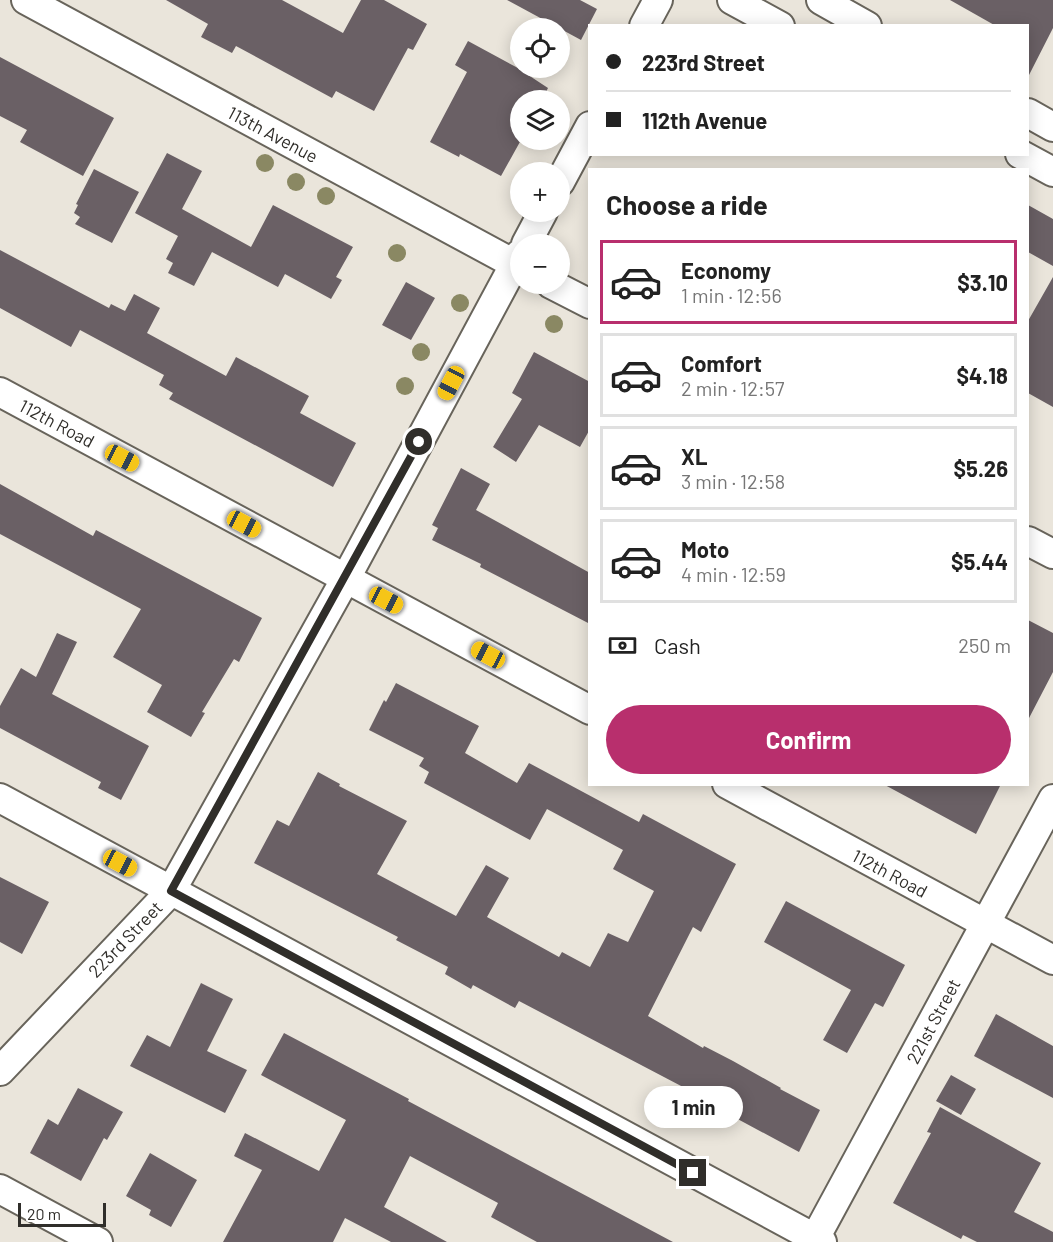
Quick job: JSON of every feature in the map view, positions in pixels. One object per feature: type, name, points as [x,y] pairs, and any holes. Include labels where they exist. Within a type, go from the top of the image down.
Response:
[{"type":"street","name":"113th Avenue","points":[[26,0],[510,253]]},
{"type":"street","points":[[645,24],[658,0]]},
{"type":"street","points":[[732,0],[776,24]]},
{"type":"street","points":[[821,0],[863,24]]},
{"type":"street","points":[[1029,114],[1053,127]]},
{"type":"street","points":[[570,163],[588,130]]},
{"type":"street","points":[[1024,156],[1053,172]]},
{"type":"street","name":"223rd Street","points":[[0,1071],[171,891],[346,578],[510,276]]},
{"type":"street","points":[[570,294],[588,303]]},
{"type":"street","name":"112th Road","points":[[0,392],[588,709]]},
{"type":"street","points":[[1029,542],[1053,554]]},
{"type":"street","name":"112th Road","points":[[731,786],[1053,960]]},
{"type":"street","points":[[0,798],[817,1241]]},
{"type":"street","name":"221st Street","points":[[817,1241],[1053,799]]},
{"type":"street","points":[[0,1189],[98,1242]]},
{"type":"building","points":[[166,0],[282,0],[343,33],[361,0],[384,0],[427,24],[413,50],[408,48],[374,111],[336,91],[332,98],[236,46],[232,53],[201,37],[208,24]]},
{"type":"building","points":[[507,0],[580,0],[597,9],[581,40],[570,34],[570,18],[540,18]]},
{"type":"building","points":[[950,0],[1053,0],[1053,28],[1029,75],[1029,24],[992,24]]},
{"type":"building","points":[[468,41],[510,64],[510,78],[533,78],[548,88],[547,90],[510,90],[510,150],[515,150],[501,176],[460,154],[459,157],[430,142],[467,72],[455,65]]},
{"type":"building","points":[[0,57],[114,118],[83,176],[20,142],[27,130],[0,116]]},
{"type":"building","points":[[167,153],[202,171],[182,209],[251,247],[273,205],[353,247],[336,277],[342,280],[331,299],[285,274],[278,287],[212,252],[194,286],[168,273],[173,263],[166,259],[178,236],[135,213]]},
{"type":"building","points":[[94,169],[139,192],[112,243],[75,224],[80,217],[74,213],[78,205],[76,204]]},
{"type":"building","points":[[1029,206],[1053,219],[1053,266],[1029,253]]},
{"type":"building","points":[[0,250],[109,308],[111,304],[125,311],[134,294],[160,308],[147,333],[226,376],[236,357],[309,396],[300,413],[356,443],[333,487],[169,399],[173,393],[159,385],[164,375],[80,330],[71,347],[0,308]]},
{"type":"building","points":[[1053,277],[1053,407],[1029,394],[1029,319]]},
{"type":"building","points":[[406,282],[435,298],[411,340],[382,325]]},
{"type":"building","points":[[534,352],[588,381],[588,433],[580,447],[539,425],[516,462],[493,447],[522,399],[512,393]]},
{"type":"building","points":[[461,468],[490,484],[476,510],[588,572],[588,623],[480,567],[481,564],[432,540],[438,528],[432,525]]},
{"type":"building","points":[[0,484],[93,536],[96,530],[262,618],[239,662],[234,659],[202,712],[205,713],[191,737],[147,712],[162,685],[113,657],[141,609],[0,534]]},
{"type":"building","points":[[1029,621],[1053,633],[1053,672],[1029,718]]},
{"type":"building","points":[[57,633],[77,642],[52,694],[149,746],[121,800],[98,788],[101,782],[0,728],[0,706],[21,668],[36,677]]},
{"type":"building","points":[[396,683],[479,726],[465,753],[517,783],[529,763],[639,822],[643,814],[736,864],[701,932],[693,927],[648,1016],[820,1110],[799,1152],[682,1089],[683,1087],[519,1001],[515,1008],[473,985],[471,989],[445,974],[448,967],[396,940],[398,937],[254,863],[277,820],[289,826],[318,772],[340,784],[339,786],[407,821],[377,874],[456,916],[486,865],[509,878],[487,917],[559,957],[562,952],[590,967],[608,933],[628,942],[654,891],[613,869],[623,850],[547,809],[530,840],[424,783],[429,772],[419,766],[424,758],[369,730],[384,700],[386,702]]},
{"type":"building","points":[[887,786],[1000,786],[976,834]]},
{"type":"building","points":[[0,877],[49,902],[22,954],[0,942]]},
{"type":"building","points":[[786,901],[905,965],[883,1007],[875,1003],[847,1053],[823,1040],[851,990],[764,942]]},
{"type":"building","points":[[201,983],[233,999],[207,1051],[247,1070],[225,1113],[130,1066],[147,1035],[170,1047]]},
{"type":"building","points":[[996,1014],[1053,1046],[1053,1098],[974,1056]]},
{"type":"building","points":[[284,1033],[673,1242],[537,1242],[491,1217],[498,1203],[410,1156],[384,1207],[447,1242],[391,1242],[345,1218],[333,1242],[223,1242],[262,1170],[234,1156],[245,1133],[319,1171],[346,1120],[261,1075]]},
{"type":"building","points":[[951,1075],[976,1089],[961,1115],[936,1101]]},
{"type":"building","points":[[78,1088],[123,1112],[107,1140],[104,1138],[81,1181],[30,1153],[48,1119],[58,1125]]},
{"type":"building","points":[[940,1107],[1041,1163],[1014,1212],[1053,1232],[1053,1242],[977,1242],[963,1235],[961,1239],[893,1203],[931,1133],[927,1132]]},
{"type":"building","points":[[150,1153],[197,1180],[171,1227],[149,1215],[151,1210],[126,1196]]},
{"type":"route","points":[[419,442],[171,891],[693,1173]]}]
